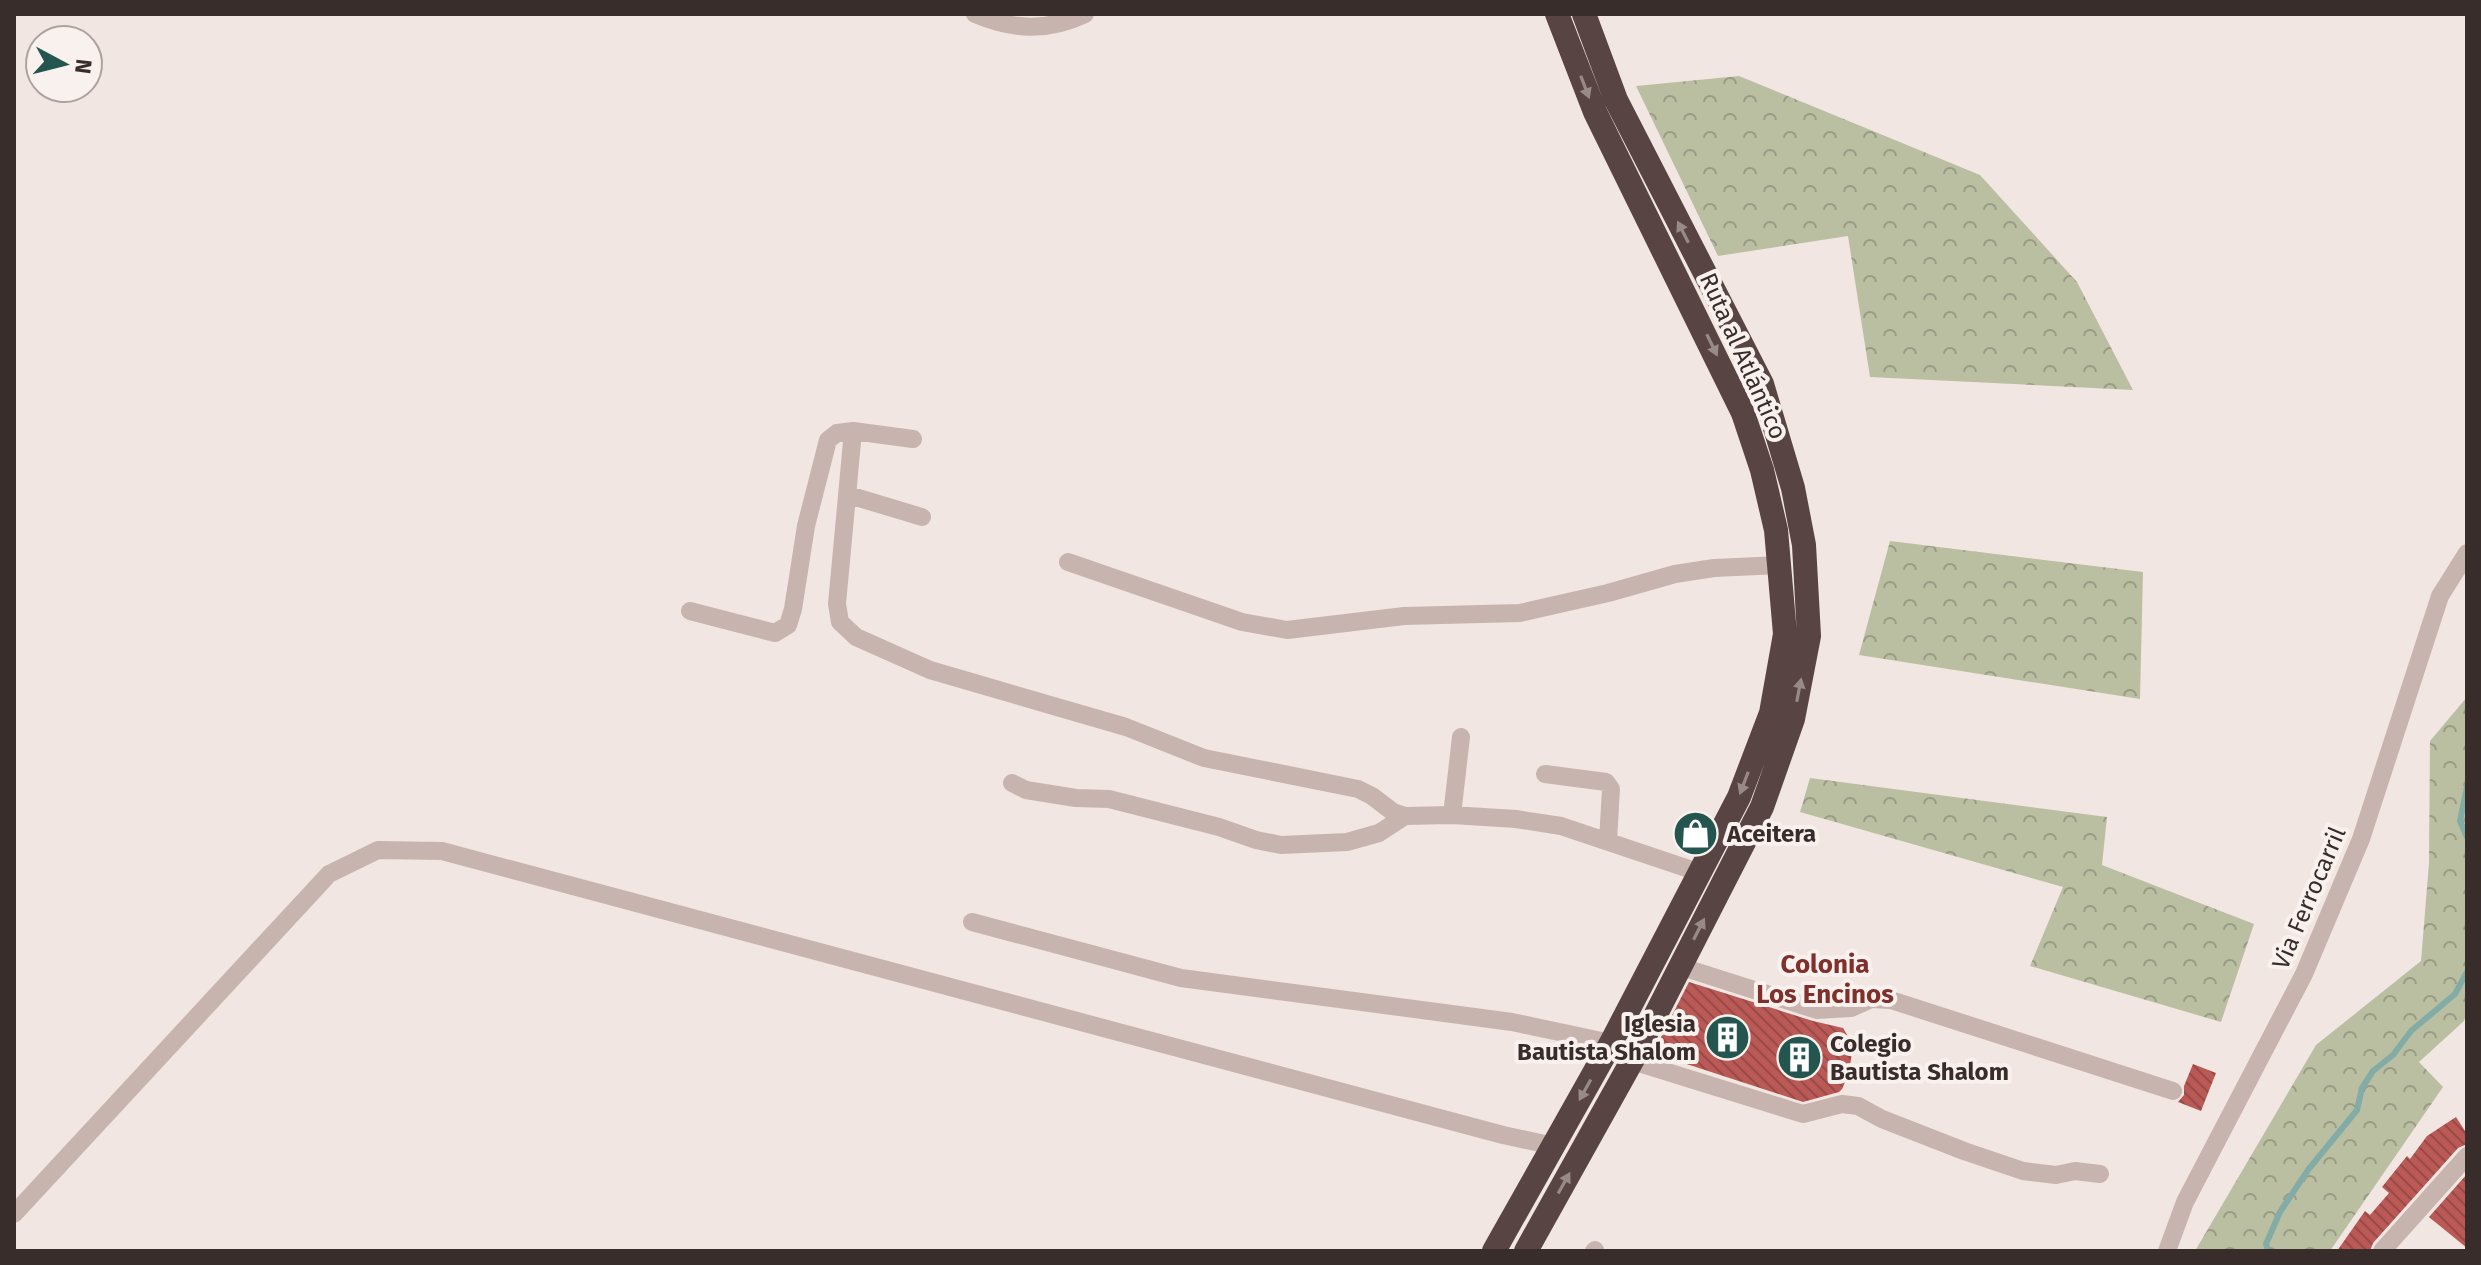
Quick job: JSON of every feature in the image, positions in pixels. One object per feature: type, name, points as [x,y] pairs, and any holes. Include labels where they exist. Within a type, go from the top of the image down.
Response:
[{"type":"highway","name":"Ruta al Atlántico","points":[[1494,1251],[1611,1043],[1739,797],[1771,713],[1785,634],[1773,515],[1743,413],[1595,112],[1557,14]]},
{"type":"highway","name":"Ruta al Atlántico","points":[[1526,1251],[1632,1061],[1762,807],[1793,719],[1809,636],[1804,545],[1793,488],[1762,384],[1616,100],[1584,14]]},
{"type":"street","points":[[975,14],[1021,28],[1045,27],[1085,14]]},
{"type":"street","points":[[853,431],[837,604],[840,622],[856,637],[930,670],[1126,727],[1204,758],[1358,789],[1393,812],[1405,816],[1516,819],[1561,826],[1698,872]]},
{"type":"street","points":[[690,611],[775,633],[788,625],[806,526],[828,440],[837,433],[853,431],[913,439]]},
{"type":"street","points":[[849,495],[922,517]]},
{"type":"street","name":"Via Ferrocarril","points":[[2167,1251],[2185,1202],[2304,974],[2361,839],[2440,596],[2467,553]]},
{"type":"street","points":[[1068,562],[1242,622],[1287,630],[1404,616],[1520,613],[1619,591],[1675,574],[1714,568],[1780,565]]},
{"type":"street","points":[[1452,815],[1461,737]]},
{"type":"street","points":[[1545,774],[1606,782],[1611,789],[1608,841]]},
{"type":"street","points":[[1012,783],[1038,792],[1109,799],[1281,845],[1347,842],[1379,833],[1405,816]]},
{"type":"street","points":[[14,1214],[329,874],[378,850],[442,851],[1503,1135],[1554,1146]]},
{"type":"street","points":[[972,922],[1181,978],[1512,1022],[1611,1043]]},
{"type":"street","points":[[1679,966],[1817,1010],[1851,1008],[1871,999],[1891,1000],[2173,1091]]},
{"type":"street","points":[[1632,1061],[1803,1114],[1842,1104],[1858,1106],[1882,1119],[2023,1171],[2056,1175],[2075,1171],[2100,1174]]},
{"type":"street","points":[[2382,1251],[2467,1156]]},
{"type":"green space","points":[[1739,76],[1980,175],[2077,282],[2133,390],[1870,377],[1848,236],[1718,256],[1636,86]]},
{"type":"green space","points":[[1890,541],[2143,572],[2140,699],[1859,655]]},
{"type":"green space","points":[[2467,697],[2467,1011],[2464,1021],[2419,1062],[2443,1087],[2330,1251],[2195,1251],[2316,1045],[2421,961],[2429,863],[2430,741]]},
{"type":"green space","points":[[1810,778],[2107,817],[2102,865],[2254,924],[2221,1022],[2030,966],[2063,887],[1800,812]]},
{"type":"building","points":[[1689,982],[1843,1028],[1851,1041],[1852,1052],[1849,1073],[1842,1089],[1803,1102],[1653,1053]]},
{"type":"building","points":[[2193,1064],[2216,1073],[2201,1111],[2178,1102],[2184,1095],[2184,1086]]},
{"type":"building","points":[[2456,1117],[2467,1134],[2467,1144],[2458,1148],[2373,1243],[2370,1251],[2337,1251],[2365,1211],[2370,1215],[2389,1193],[2382,1187],[2407,1156],[2410,1159],[2427,1136]]},
{"type":"building","points":[[2467,1174],[2467,1248],[2429,1217]]},
{"type":"waterway","points":[[2467,787],[2460,821],[2467,837]]},
{"type":"waterway","points":[[2268,1251],[2266,1244],[2280,1212],[2308,1170],[2357,1110],[2362,1088],[2373,1071],[2393,1055],[2411,1031],[2455,994],[2467,972]]},
{"type":"place","name":"Aceitera","points":[[1696,834]]},
{"type":"place","name":"Iglesia Bautista Shalom","points":[[1727,1038]]},
{"type":"place","name":"Colegio Bautista Shalom","points":[[1799,1058]]},
{"type":"district","name":"Colonia Los Encinos","points":[[1825,979]]}]
